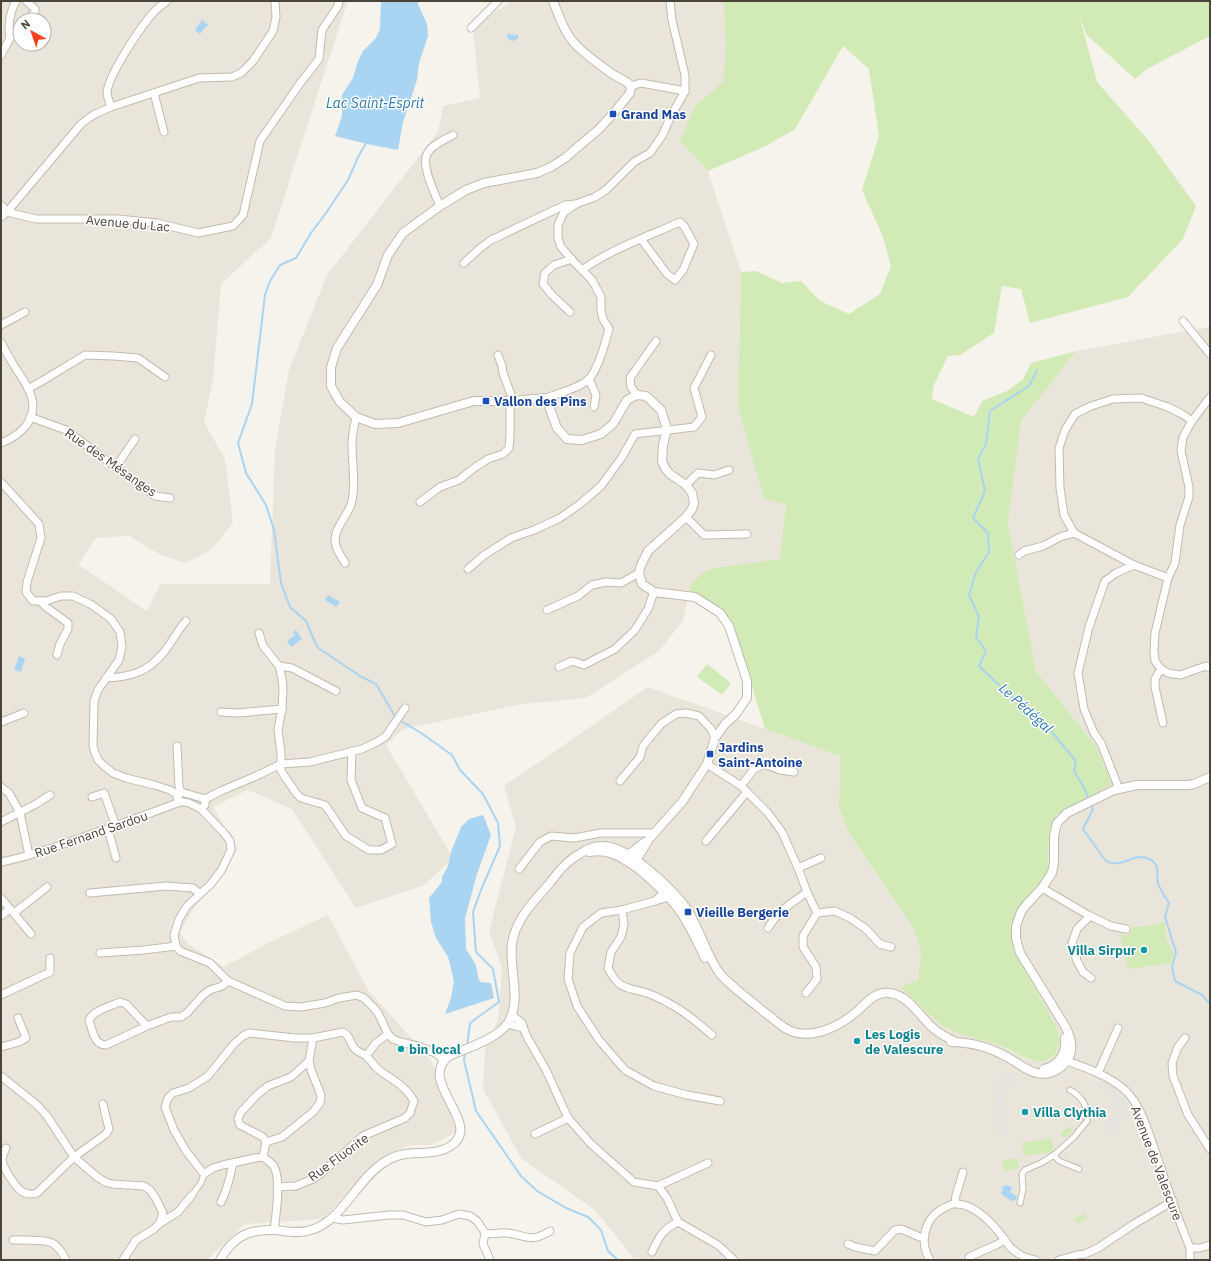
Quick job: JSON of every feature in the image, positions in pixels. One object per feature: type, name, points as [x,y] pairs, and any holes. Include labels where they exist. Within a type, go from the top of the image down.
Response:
[{"type":"street","points":[[1,56],[10,38],[9,31],[12,10],[16,1]]},
{"type":"street","points":[[26,1],[35,10],[35,12]]},
{"type":"street","points":[[1,217],[7,212],[81,124],[93,115],[111,107],[199,78],[232,77],[241,73],[253,61],[273,30],[276,17],[275,1]]},
{"type":"street","name":"Avenue du Lac","points":[[7,212],[36,219],[118,219],[157,223],[198,233],[233,226],[243,215],[260,141],[319,59],[322,30],[338,6],[339,1]]},
{"type":"street","points":[[471,28],[498,1]]},
{"type":"street","points":[[554,1],[564,27],[575,45],[614,76],[628,82],[631,86],[630,93],[599,129],[551,168],[537,173],[484,183],[466,190],[440,206],[403,233],[388,255],[377,285],[336,348],[331,367],[332,386],[340,402],[356,417],[375,424],[398,423],[474,401],[512,401],[546,398],[577,386],[589,379],[598,363],[609,329],[603,319],[601,311],[601,297],[592,280],[561,247],[558,238],[558,225],[564,212],[576,204],[595,197],[606,190],[634,162],[650,153],[662,136],[670,116],[685,91],[685,75],[672,20],[670,1]]},
{"type":"street","points":[[111,107],[107,93],[111,78],[143,26],[155,11],[166,2]]},
{"type":"street","points":[[631,86],[641,83],[685,91]]},
{"type":"street","points":[[154,93],[164,132]]},
{"type":"street","points":[[440,206],[425,165],[427,154],[434,146],[452,135]]},
{"type":"street","points":[[464,263],[491,240],[565,205],[576,204]]},
{"type":"street","points":[[1,205],[7,212]]},
{"type":"street","points":[[582,270],[596,260],[641,239],[680,222],[684,226],[694,244],[683,270],[675,280],[667,274],[641,239]]},
{"type":"street","points":[[570,312],[543,284],[545,273],[554,265],[572,259]]},
{"type":"street","points":[[1,325],[25,312]]},
{"type":"street","points":[[1183,321],[1210,354]]},
{"type":"street","points":[[637,395],[631,387],[630,378],[656,341]]},
{"type":"street","points":[[1,443],[16,436],[26,426],[33,408],[28,389],[2,347]]},
{"type":"street","points":[[28,389],[85,355],[138,358],[165,377]]},
{"type":"street","points":[[420,502],[440,487],[459,480],[488,459],[503,454],[509,448],[512,401],[498,355]]},
{"type":"street","points":[[468,568],[510,538],[534,530],[560,518],[580,504],[601,486],[622,457],[635,434],[694,427],[702,417],[694,388],[711,355]]},
{"type":"street","points":[[589,379],[596,395],[594,407]]},
{"type":"street","points":[[546,398],[557,428],[567,439],[582,440],[601,434],[613,424],[627,400],[637,395],[646,396],[660,410],[667,429],[663,445],[662,461],[670,474],[686,485],[692,493],[694,503],[692,510],[686,517],[648,551],[641,565],[639,574],[642,584],[654,592],[695,597],[720,613],[729,626],[746,680],[747,698],[736,714],[725,724],[715,738],[707,764],[682,802],[630,860]]},
{"type":"street","points":[[1210,396],[1192,421],[1183,437],[1180,451],[1189,488],[1189,497],[1180,524],[1175,564],[1168,578],[1154,639],[1155,662],[1161,669],[1168,673],[1180,675],[1206,666],[1210,668]]},
{"type":"street","points":[[1168,578],[1134,565],[1074,532],[1064,515],[1060,488],[1059,448],[1065,430],[1075,414],[1091,406],[1113,399],[1141,398],[1168,407],[1192,421]]},
{"type":"street","name":"Rue des Mésanges","points":[[30,417],[66,430],[155,496],[170,498]]},
{"type":"street","points":[[345,563],[336,547],[335,540],[337,530],[352,501],[352,443],[356,417]]},
{"type":"street","points":[[116,467],[135,439]]},
{"type":"street","points":[[686,485],[698,473],[714,475],[729,470]]},
{"type":"street","points":[[1,482],[39,524],[41,538],[27,582],[26,592],[33,601],[46,601],[61,596],[73,596],[92,605],[111,619],[120,632],[122,646],[118,660],[98,690],[94,701],[93,746],[98,760],[107,770],[113,773],[154,785],[180,796],[201,809],[230,840],[230,850],[221,872],[210,885],[187,906],[179,919],[174,935],[176,946],[180,951],[210,963],[228,981],[285,1006],[301,1008],[325,1004],[339,998],[357,994],[364,998],[374,1008],[388,1034],[393,1039],[418,1046],[447,1058]]},
{"type":"street","points":[[686,517],[704,535],[747,534]]},
{"type":"street","points":[[1019,555],[1024,551],[1043,546],[1060,537],[1074,532]]},
{"type":"street","points":[[1119,789],[1101,743],[1094,733],[1084,709],[1078,673],[1089,627],[1106,581],[1116,573],[1134,565]]},
{"type":"street","points":[[547,610],[578,596],[592,585],[606,582],[621,583],[639,574]]},
{"type":"street","points":[[559,667],[572,661],[584,665],[615,649],[635,630],[648,609],[654,592]]},
{"type":"street","points":[[40,601],[68,623],[68,629],[60,644],[57,654]]},
{"type":"street","points":[[106,678],[136,674],[148,666],[163,652],[177,631],[186,621]]},
{"type":"street","points":[[259,633],[263,646],[279,666],[283,690],[282,709],[278,730],[281,753],[281,771],[296,793],[302,798],[325,805],[346,836],[369,850],[381,850],[392,844],[388,826],[385,818],[362,808],[351,780],[352,751]]},
{"type":"street","points":[[279,666],[292,668],[336,691]]},
{"type":"street","points":[[1161,669],[1155,680],[1155,687],[1163,723]]},
{"type":"street","points":[[180,796],[205,799],[281,764],[310,762],[362,749],[386,736],[405,708]]},
{"type":"street","points":[[221,712],[238,713],[282,709]]},
{"type":"street","points":[[620,782],[640,757],[643,746],[661,724],[676,714],[686,713],[699,716],[711,729],[715,738]]},
{"type":"street","points":[[1,722],[24,714]]},
{"type":"street","points":[[177,746],[180,796]]},
{"type":"street","points":[[707,764],[741,786],[768,813],[782,832],[817,913]]},
{"type":"street","points":[[741,786],[754,769],[764,764],[780,770],[794,772]]},
{"type":"street","points":[[667,892],[685,918],[705,957],[720,981],[778,1029],[794,1038],[808,1039],[836,1031],[851,1022],[875,1001],[890,999],[898,1001],[908,1008],[930,1032],[939,1038],[948,1042],[980,1046],[1007,1056],[1030,1071],[1042,1074],[1050,1073],[1058,1070],[1065,1057],[1071,1044],[1069,1034],[1020,953],[1016,938],[1016,926],[1026,905],[1042,888],[1052,873],[1054,863],[1054,836],[1057,823],[1067,814],[1104,794],[1119,789],[1137,785],[1188,785],[1210,777]]},
{"type":"street","points":[[1,787],[9,793],[20,813],[29,856]]},
{"type":"street","points":[[706,841],[747,792]]},
{"type":"street","points":[[92,797],[104,793],[116,826]]},
{"type":"street","points":[[1,822],[20,813],[50,795]]},
{"type":"street","name":"Rue Fernand Sardou","points":[[1,862],[29,856],[116,826],[180,796]]},
{"type":"street","points":[[201,809],[205,805],[205,799]]},
{"type":"street","points":[[108,828],[116,858]]},
{"type":"street","points":[[519,869],[540,842],[551,836],[574,838],[601,834],[652,836]]},
{"type":"street","points":[[220,1260],[237,1239],[248,1233],[274,1230],[294,1232],[312,1230],[323,1225],[342,1208],[363,1180],[383,1162],[404,1154],[429,1153],[452,1146],[457,1140],[460,1128],[456,1112],[440,1081],[440,1069],[447,1058],[492,1037],[507,1024],[512,1015],[515,1001],[512,943],[516,929],[532,904],[559,871],[571,859],[582,852],[609,852],[630,860],[686,908],[695,923],[710,956],[722,975],[732,986],[786,1029],[806,1034],[826,1029],[848,1019],[872,998],[881,993],[901,997],[912,1005],[934,1029],[956,1042]]},
{"type":"street","points":[[798,868],[821,858]]},
{"type":"street","points":[[90,893],[166,886],[193,888],[200,894]]},
{"type":"street","points":[[1,916],[12,911],[47,887]]},
{"type":"street","points":[[1042,888],[1090,916],[1111,926],[1126,929]]},
{"type":"street","points":[[667,892],[655,900],[622,910],[601,913],[583,927],[570,953],[568,979],[577,1006],[599,1040],[625,1070],[654,1086],[687,1096],[720,1101]]},
{"type":"street","points":[[768,928],[776,916],[807,892]]},
{"type":"street","points":[[1,898],[32,934]]},
{"type":"street","points":[[622,910],[624,924],[621,937],[611,952],[608,968],[614,980],[627,989],[648,993],[672,1005],[691,1017],[712,1035]]},
{"type":"street","points":[[817,913],[835,912],[850,918],[866,929],[880,944],[891,947]]},
{"type":"street","points":[[806,993],[817,979],[816,967],[803,947],[803,936],[817,913]]},
{"type":"street","points":[[1090,916],[1077,929],[1072,943],[1077,961],[1083,972],[1091,978]]},
{"type":"street","points":[[100,953],[176,946]]},
{"type":"street","points":[[1,994],[50,972],[50,958]]},
{"type":"street","points":[[147,1026],[126,1004],[120,1002],[94,1013],[90,1018],[97,1043],[100,1045],[106,1045],[147,1026],[171,1017],[181,1017],[188,1013],[203,995],[210,990],[222,986],[228,981]]},
{"type":"street","points":[[512,1015],[522,1023],[523,1028],[546,1070],[568,1118],[590,1144],[634,1182],[658,1186],[708,1163]]},
{"type":"street","points":[[1,1047],[19,1042],[26,1038],[18,1018]]},
{"type":"street","points":[[507,1024],[523,1028]]},
{"type":"street","points":[[1098,1073],[1118,1028]]},
{"type":"street","name":"Rue Fluorite","points":[[277,1187],[296,1186],[314,1178],[363,1136],[405,1118],[410,1113],[414,1101],[405,1088],[371,1063],[366,1056],[355,1049],[350,1038],[343,1032],[313,1038]]},
{"type":"street","points":[[204,1174],[186,1151],[174,1130],[165,1107],[168,1098],[173,1093],[189,1088],[208,1076],[234,1044],[249,1033],[295,1038],[313,1038],[309,1061],[321,1095],[320,1103],[313,1112],[282,1137],[266,1142]]},
{"type":"street","points":[[366,1056],[376,1043],[388,1034]]},
{"type":"street","points":[[1185,1038],[1178,1047],[1172,1063],[1173,1076],[1188,1115],[1210,1149]]},
{"type":"street","name":"Avenue de Valescure","points":[[1065,1057],[1116,1083],[1127,1092],[1140,1110],[1172,1202],[1190,1248],[1190,1260]]},
{"type":"street","points":[[263,1157],[266,1142],[263,1137],[240,1125],[238,1119],[240,1113],[253,1098],[268,1086],[291,1077],[309,1061]]},
{"type":"street","points":[[1,1076],[37,1105],[47,1116],[74,1157],[105,1182],[119,1185],[144,1186],[150,1190],[155,1197],[163,1213],[171,1217]]},
{"type":"street","points":[[1020,1203],[1023,1189],[1022,1174],[1025,1170],[1054,1155],[1074,1137],[1088,1118],[1086,1107],[1082,1100],[1075,1092],[1070,1090]]},
{"type":"street","points":[[6,1148],[2,1159],[12,1182],[23,1193],[30,1195],[37,1193],[74,1157],[106,1134],[109,1129],[103,1104]]},
{"type":"street","points":[[535,1134],[568,1118]]},
{"type":"street","points":[[1054,1155],[1059,1161],[1079,1169]]},
{"type":"street","points":[[123,1260],[136,1240],[178,1212],[201,1183],[204,1174],[213,1168],[255,1158],[263,1157],[272,1165],[277,1175],[274,1230]]},
{"type":"street","points":[[221,1202],[226,1193],[233,1163]]},
{"type":"street","points":[[955,1203],[963,1172]]},
{"type":"street","points":[[658,1186],[667,1198],[678,1222],[718,1245],[734,1260]]},
{"type":"street","points":[[1059,1260],[1078,1257],[1098,1248],[1134,1224],[1172,1202]]},
{"type":"street","points":[[927,1259],[924,1237],[929,1221],[938,1211],[955,1203],[977,1211],[988,1220],[1010,1247],[1022,1256],[1035,1260]]},
{"type":"street","points":[[159,1224],[163,1213]]},
{"type":"street","points":[[332,1218],[343,1220],[362,1217],[403,1215],[426,1222],[442,1220],[459,1214],[470,1216],[477,1220],[485,1233],[483,1244],[490,1260]]},
{"type":"street","points":[[652,1252],[660,1236],[668,1227],[678,1222]]},
{"type":"street","points":[[848,1244],[875,1251],[895,1230],[901,1228],[924,1237]]},
{"type":"street","points":[[485,1233],[507,1233],[527,1238],[540,1237],[550,1231]]},
{"type":"street","points":[[13,1240],[30,1240],[51,1243],[61,1251],[66,1260]]},
{"type":"street","points":[[970,1256],[1005,1240]]},
{"type":"street","points":[[1190,1248],[1200,1248],[1210,1245]]},
{"type":"shaded area","points":[[1,1],[345,1],[347,3],[271,238],[221,284],[213,380],[204,422],[225,459],[233,523],[211,550],[186,563],[161,555],[129,536],[95,538],[79,565],[147,611],[160,584],[270,584],[275,450],[289,370],[327,275],[438,132],[443,106],[480,98],[473,28],[511,1],[724,1],[727,79],[680,141],[708,171],[741,272],[738,407],[786,504],[780,559],[708,569],[692,582],[683,621],[659,651],[586,698],[522,704],[403,729],[386,745],[453,858],[424,885],[356,908],[292,809],[248,790],[213,807],[238,849],[194,908],[180,932],[187,943],[224,967],[266,944],[328,915],[368,990],[431,1060],[457,1132],[432,1145],[410,1145],[379,1159],[323,1219],[245,1224],[207,1260],[1,1260]]},
{"type":"shaded area","points":[[1210,325],[1210,1260],[635,1260],[596,1211],[521,1158],[483,1089],[485,1049],[498,1020],[502,968],[489,931],[516,827],[504,786],[648,687],[840,756],[839,808],[849,833],[913,927],[921,951],[918,980],[900,987],[942,1026],[963,1035],[1003,1046],[1035,1061],[1057,1051],[1060,1040],[1056,1026],[1014,950],[1010,926],[1020,906],[1048,870],[1049,831],[1057,814],[1075,805],[1095,745],[1036,671],[1008,523],[1021,421],[1076,351],[1208,327]]},
{"type":"shaded area","points":[[1007,1070],[1019,1080],[1016,1084],[1004,1074]]},
{"type":"shaded area","points":[[1003,1079],[1009,1084],[1004,1086],[1005,1090],[999,1093],[997,1081]]},
{"type":"shaded area","points":[[1099,1082],[1114,1088],[1127,1105],[1123,1108],[1118,1106],[1110,1092],[1098,1087]]},
{"type":"shaded area","points":[[1002,1094],[1006,1106],[998,1110],[995,1104],[996,1096]]},
{"type":"shaded area","points":[[1120,1109],[1130,1115],[1124,1118],[1109,1136],[1106,1127],[1110,1119]]},
{"type":"shaded area","points":[[1003,1112],[1008,1124],[999,1127],[995,1117]]},
{"type":"shaded area","points":[[1005,1127],[1008,1134],[1000,1138],[997,1131]]},
{"type":"green space","points":[[724,1],[1210,1],[1210,36],[1147,69],[1135,79],[1086,34],[1078,11],[1097,82],[1149,141],[1196,206],[1183,239],[1128,297],[1030,323],[1021,289],[1002,286],[994,333],[960,355],[948,356],[933,387],[932,399],[974,417],[982,401],[1007,391],[1023,379],[1031,363],[1076,351],[1021,421],[1008,523],[1036,671],[1095,745],[1112,784],[1057,814],[1049,831],[1048,870],[1037,888],[1020,906],[1010,926],[1014,950],[1056,1026],[1060,1040],[1057,1051],[1052,1057],[1044,1061],[1035,1061],[1003,1046],[963,1035],[942,1026],[900,987],[918,980],[921,951],[913,927],[849,833],[839,808],[840,756],[765,729],[733,624],[716,604],[690,591],[692,582],[708,569],[780,559],[786,504],[764,499],[738,407],[741,272],[756,271],[782,283],[801,281],[820,301],[849,314],[880,294],[891,266],[883,237],[862,190],[879,136],[869,69],[843,46],[795,129],[766,146],[708,171],[680,141],[695,106],[723,82],[726,53]]},
{"type":"green space","points":[[707,664],[731,683],[722,695],[697,677]]},
{"type":"green space","points":[[1165,922],[1166,939],[1174,954],[1171,963],[1128,969],[1120,934],[1127,936],[1133,927],[1143,927]]},
{"type":"green space","points":[[1068,1126],[1073,1131],[1064,1137],[1060,1134]]},
{"type":"green space","points":[[1052,1138],[1054,1152],[1024,1156],[1022,1143]]},
{"type":"green space","points":[[1017,1158],[1019,1168],[1004,1171],[1002,1161]]},
{"type":"green space","points":[[1085,1213],[1087,1219],[1077,1223],[1075,1218]]},
{"type":"water","name":"Lac Saint-Esprit","points":[[381,1],[419,1],[418,4],[427,24],[428,36],[419,63],[417,80],[403,122],[398,150],[335,136],[342,116],[342,95],[353,78],[358,61],[363,51],[376,38],[380,29]]},
{"type":"water","points":[[202,20],[205,21],[204,24],[207,23],[208,26],[205,27],[200,34],[195,30]]},
{"type":"water","points":[[509,33],[511,35],[514,34],[514,36],[517,34],[519,38],[513,41],[509,40],[507,35]]},
{"type":"water","points":[[328,595],[340,602],[336,607],[325,600]]},
{"type":"water","points":[[296,630],[302,639],[291,647],[287,641],[295,635],[293,632]]},
{"type":"water","points":[[19,656],[25,659],[21,672],[14,670]]},
{"type":"water","points":[[483,815],[491,835],[477,874],[465,918],[466,949],[476,965],[480,982],[491,983],[494,998],[445,1014],[451,998],[454,981],[448,957],[436,938],[431,922],[429,898],[442,882],[442,877],[448,866],[451,852],[461,827],[469,819]]},
{"type":"water","points":[[1007,1185],[1012,1187],[1010,1192],[1016,1196],[1016,1200],[1012,1201],[1001,1194],[1003,1190],[1002,1187]]},
{"type":"waterway","points":[[367,142],[359,155],[348,180],[311,233],[296,258],[280,265],[270,281],[265,295],[252,404],[238,443],[246,473],[266,505],[274,530],[281,583],[290,607],[306,621],[317,647],[360,676],[376,684],[396,718],[421,733],[452,755],[460,770],[483,794],[498,823],[500,846],[473,912],[476,952],[493,969],[499,1002],[470,1023],[467,1046]]},
{"type":"waterway","name":"Le Pédégal","points":[[1037,370],[1029,386],[990,411],[986,444],[978,459],[985,491],[973,518],[988,533],[989,552],[976,572],[969,595],[979,617],[976,637],[986,651],[979,666],[1021,706],[1052,732],[1076,761],[1074,771],[1089,800]]},
{"type":"waterway","name":"Le Pédégal","points":[[1091,804],[1093,809],[1083,829],[1105,860],[1111,863],[1116,863],[1143,857],[1153,861],[1157,867],[1159,886],[1169,903],[1165,917],[1176,952],[1172,967],[1175,981],[1202,995],[1210,1004]]},
{"type":"waterway","points":[[465,1053],[464,1060],[476,1111],[521,1176],[537,1191],[566,1208],[588,1217],[601,1230],[608,1251],[618,1260]]},
{"type":"place","name":"Grand Mas","points":[[613,114]]},
{"type":"place","name":"Vallon des Pins","points":[[486,401]]},
{"type":"place","name":"Jardins Saint-Antoine","points":[[710,754]]},
{"type":"place","name":"Vieille Bergerie","points":[[688,912]]},
{"type":"place","name":"Villa Sirpur","points":[[1144,950]]},
{"type":"place","name":"Les Logis de Valescure","points":[[857,1041]]},
{"type":"place","name":"bin local","points":[[401,1049]]},
{"type":"place","name":"Villa Clythia","points":[[1025,1112]]}]
